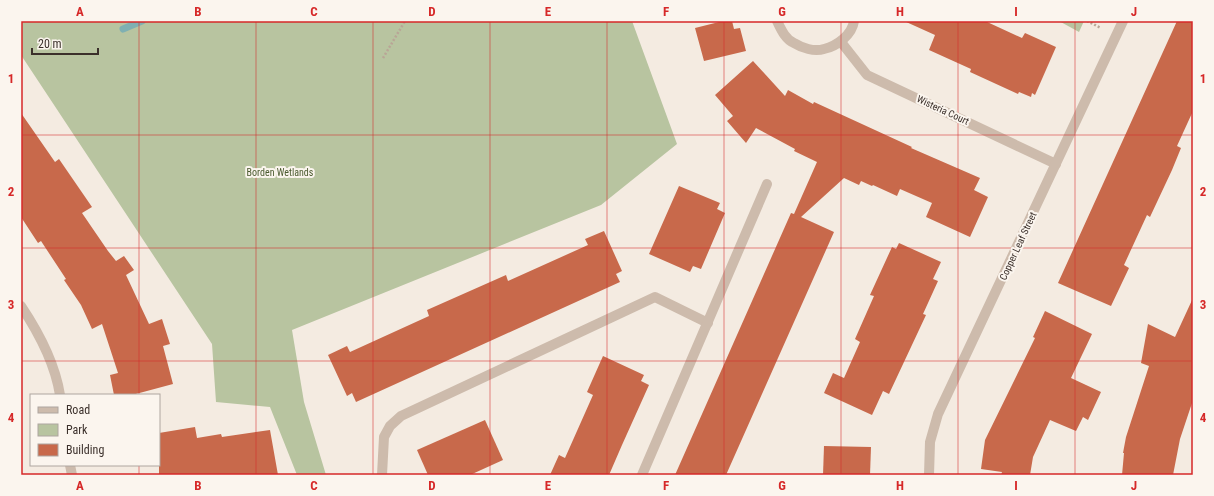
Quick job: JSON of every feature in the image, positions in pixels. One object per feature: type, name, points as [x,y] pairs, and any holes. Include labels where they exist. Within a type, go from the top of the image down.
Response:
[{"type":"street","points":[[777,21],[783,33],[793,43],[810,50],[824,50],[841,42],[850,31],[854,21]]},
{"type":"street","name":"Copper Leaf Street","points":[[929,475],[930,442],[938,414],[1123,21]]},
{"type":"street","name":"Wisteria Court","points":[[841,42],[867,75],[1056,164]]},
{"type":"street","points":[[642,475],[768,184]]},
{"type":"street","points":[[382,475],[384,438],[390,426],[401,416],[655,297],[708,323]]},
{"type":"street","points":[[21,306],[47,351],[60,394]]},
{"type":"path","points":[[383,58],[406,21]]},
{"type":"green space","name":"Borden Wetlands","points":[[21,21],[632,21],[677,144],[601,205],[292,330],[304,402],[326,475],[297,475],[270,407],[216,402],[212,344],[21,55]]},
{"type":"green space","points":[[1059,21],[1084,21],[1079,32]]},
{"type":"building","points":[[723,21],[732,21],[734,29],[740,28],[746,51],[704,61],[695,28]]},
{"type":"building","points":[[904,21],[985,21],[1022,38],[1025,33],[1056,47],[1035,95],[1032,93],[1031,97],[1019,92],[1018,94],[970,72],[971,69],[929,50],[935,35]]},
{"type":"building","points":[[1177,21],[1193,21],[1193,111],[1177,146],[1181,148],[1172,170],[1150,217],[1147,215],[1124,265],[1129,268],[1111,306],[1058,283]]},
{"type":"building","points":[[753,61],[785,96],[788,90],[813,104],[814,102],[912,147],[911,148],[980,178],[974,190],[988,197],[970,237],[926,217],[932,203],[900,189],[897,196],[873,185],[872,186],[861,181],[859,185],[844,178],[801,217],[834,232],[726,475],[675,475],[791,213],[794,214],[817,162],[794,151],[795,149],[756,128],[746,143],[727,121],[733,116],[715,95]]},
{"type":"building","points":[[21,113],[55,162],[59,159],[92,207],[82,213],[108,251],[116,261],[124,256],[134,270],[126,275],[149,324],[162,319],[170,344],[163,346],[173,384],[136,394],[114,394],[110,375],[118,373],[102,324],[92,329],[81,305],[64,280],[66,279],[41,241],[38,243],[21,217]]},
{"type":"building","points":[[679,186],[720,203],[717,209],[725,213],[701,269],[693,266],[690,272],[649,254]]},
{"type":"building","points":[[604,231],[622,271],[616,274],[620,282],[356,402],[352,393],[347,396],[328,355],[347,346],[350,352],[429,316],[427,310],[506,275],[508,281],[588,245],[585,239]]},
{"type":"building","points":[[899,243],[941,262],[933,279],[938,281],[923,314],[926,315],[889,394],[883,391],[872,415],[824,393],[833,373],[844,378],[860,342],[855,339],[874,296],[870,295],[892,247],[896,249]]},
{"type":"building","points":[[1193,298],[1193,400],[1180,439],[1173,475],[1122,475],[1123,453],[1126,437],[1149,366],[1141,363],[1148,324],[1175,337]]},
{"type":"building","points":[[1045,311],[1092,334],[1071,378],[1101,392],[1088,420],[1083,417],[1076,431],[1050,420],[1033,457],[1030,475],[1001,475],[1002,472],[981,469],[985,440],[1035,338],[1033,337]]},
{"type":"building","points":[[603,356],[644,375],[641,381],[649,385],[609,475],[550,475],[559,455],[565,458],[593,395],[587,392]]},
{"type":"building","points":[[485,420],[503,460],[470,475],[428,475],[417,450]]},
{"type":"building","points":[[195,427],[197,438],[221,434],[222,437],[270,430],[278,475],[159,475],[160,433]]},
{"type":"building","points":[[824,446],[871,447],[870,475],[823,475]]},
{"type":"waterway","points":[[123,29],[142,21]]}]
